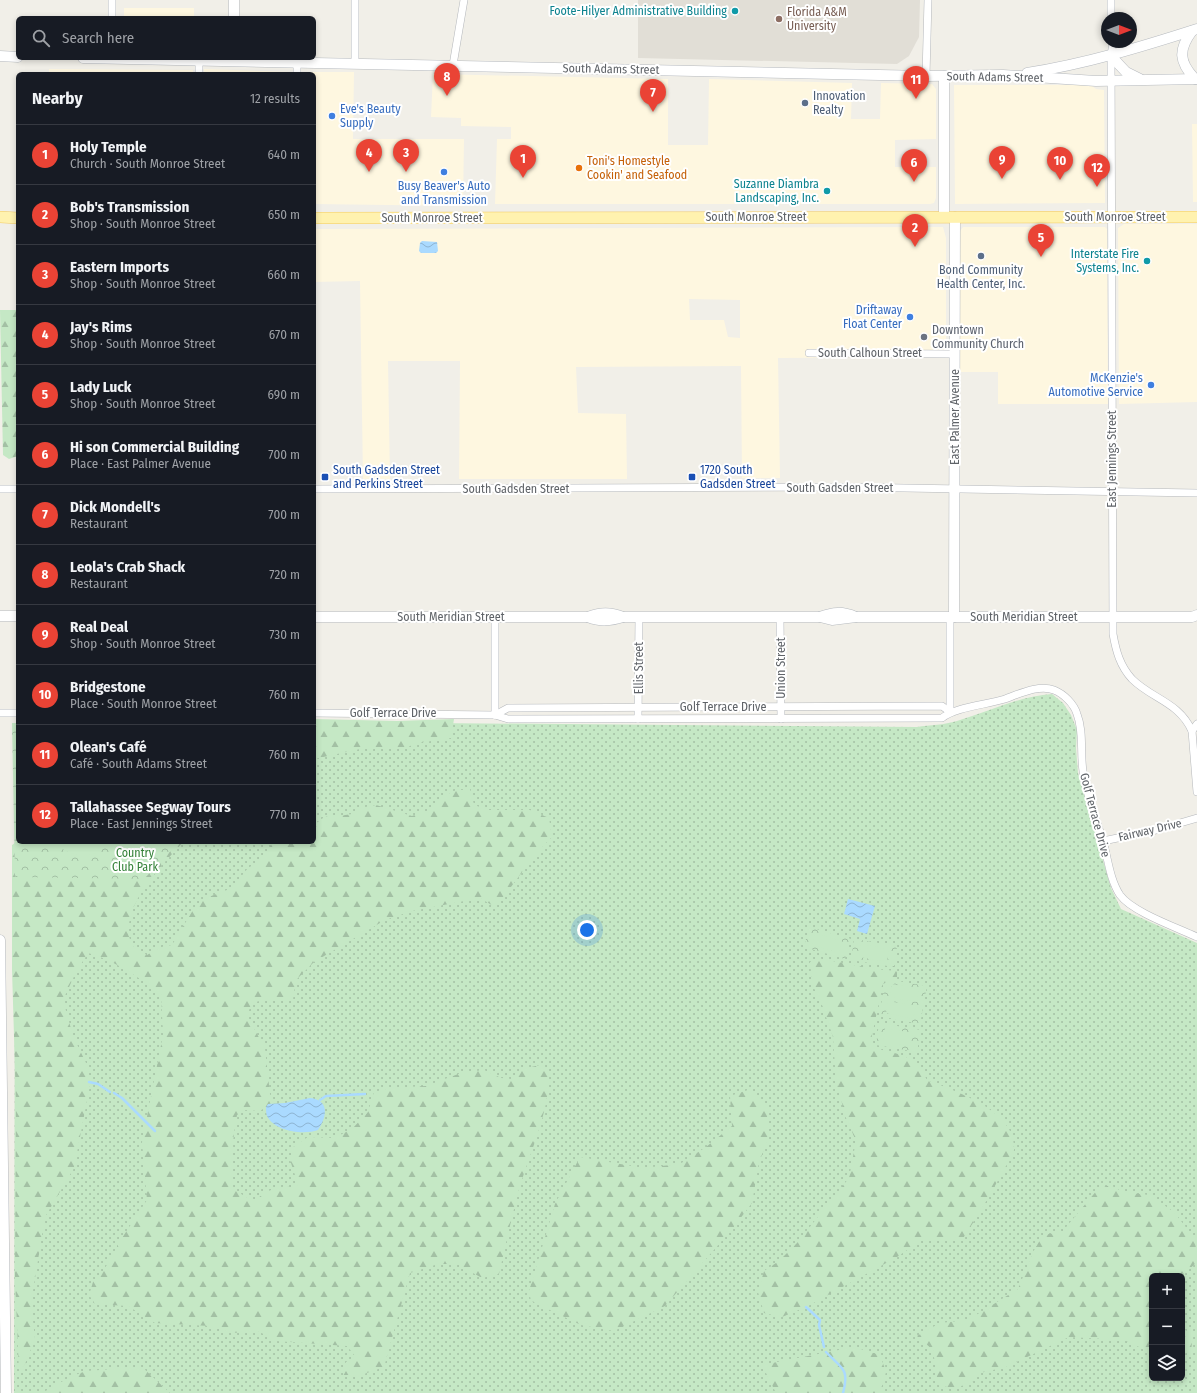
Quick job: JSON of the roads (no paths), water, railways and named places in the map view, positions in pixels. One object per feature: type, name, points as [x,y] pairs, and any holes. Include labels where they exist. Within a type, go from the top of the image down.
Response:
[{"type":"main road","name":"South Monroe Street","points":[[316,218],[1197,217]]},
{"type":"main road","points":[[0,218],[16,218]]},
{"type":"street","points":[[112,0],[112,16]]},
{"type":"street","points":[[234,0],[234,16]]},
{"type":"street","points":[[355,0],[355,64]]},
{"type":"street","points":[[453,65],[464,0]]},
{"type":"street","points":[[926,76],[928,0]]},
{"type":"street","points":[[1111,0],[1111,12]]},
{"type":"street","points":[[1003,75],[1054,69],[1112,56],[1194,30]]},
{"type":"street","points":[[1194,30],[1184,42],[1182,57],[1185,68],[1196,79]]},
{"type":"street","name":"East Jennings Street","points":[[1113,48],[1113,634],[1116,650],[1125,670],[1141,686],[1166,701],[1177,710],[1184,717],[1192,731],[1197,792]]},
{"type":"street","points":[[0,56],[16,57]]},
{"type":"street","points":[[1112,56],[1126,72],[1140,79]]},
{"type":"street","name":"South Adams Street","points":[[170,60],[234,60],[296,63],[453,65],[926,76],[1003,75],[1112,81],[1140,79],[1196,79]]},
{"type":"street","points":[[199,61],[199,72]]},
{"type":"street","points":[[296,63],[296,72]]},
{"type":"street","name":"East Palmer Avenue","points":[[944,76],[955,354],[955,489],[950,712]]},
{"type":"street","name":"South Calhoun Street","points":[[809,353],[955,354]]},
{"type":"street","name":"South Gadsden Street","points":[[316,489],[848,487],[1197,493]]},
{"type":"street","points":[[0,489],[16,489]]},
{"type":"street","name":"South Meridian Street","points":[[316,617],[588,617],[600,612],[623,617],[820,617],[832,612],[845,612],[856,617],[1195,617]]},
{"type":"street","points":[[0,616],[16,616]]},
{"type":"street","points":[[495,616],[496,715]]},
{"type":"street","name":"Ellis Street","points":[[638,719],[639,617]]},
{"type":"street","name":"Union Street","points":[[780,617],[781,719]]},
{"type":"street","name":"Golf Terrace Drive","points":[[316,713],[496,715],[508,719],[942,718],[950,712],[980,707],[1030,690],[1048,688],[1060,693],[1070,701],[1077,712],[1081,733],[1083,772],[1115,884],[1123,900],[1142,912],[1197,937]]},
{"type":"street","name":"Golf Terrace Drive","points":[[496,715],[508,708],[942,706],[950,712]]},
{"type":"street","points":[[0,713],[16,713]]},
{"type":"street","points":[[1192,731],[1197,724]]},
{"type":"street","name":"Fairway Drive","points":[[1102,841],[1156,830],[1197,818]]},
{"type":"street","points":[[0,940],[2,1259],[6,1393]]},
{"type":"water","points":[[422,241],[437,242],[438,251],[436,253],[421,253],[419,251],[420,243]]},
{"type":"water","points":[[848,899],[875,906],[867,934],[857,931],[860,919],[844,914]]},
{"type":"water","points":[[310,1098],[321,1102],[325,1110],[325,1115],[318,1130],[305,1132],[290,1131],[276,1126],[267,1116],[266,1107],[268,1104],[285,1103]]},
{"type":"waterway","points":[[89,1082],[98,1084],[110,1092]]},
{"type":"waterway","points":[[114,1093],[122,1098],[155,1131]]},
{"type":"waterway","points":[[320,1100],[326,1096],[365,1094]]},
{"type":"waterway","points":[[806,1307],[820,1320],[819,1325],[824,1347]]},
{"type":"waterway","points":[[826,1352],[840,1365],[845,1373],[843,1393]]},
{"type":"place","name":"Foote-Hilyer Administrative Building","points":[[735,11]]},
{"type":"place","name":"Florida A&M University","points":[[779,19]]},
{"type":"place","name":"Leola's Crab Shack","points":[[447,96]]},
{"type":"place","name":"Olean's Café","points":[[916,99]]},
{"type":"place","name":"Innovation Realty","points":[[805,103]]},
{"type":"place","name":"Dick Mondell's","points":[[653,112]]},
{"type":"place","name":"Eve's Beauty Supply","points":[[332,116]]},
{"type":"place","name":"Toni's Homestyle Cookin' and Seafood","points":[[579,168]]},
{"type":"place","name":"Jay's Rims","points":[[369,172]]},
{"type":"place","name":"Eastern Imports","points":[[406,172]]},
{"type":"place","name":"Busy Beaver's Auto and Transmission","points":[[444,172]]},
{"type":"place","name":"Holy Temple","points":[[523,178]]},
{"type":"place","name":"Real Deal","points":[[1002,179]]},
{"type":"place","name":"Bridgestone","points":[[1060,180]]},
{"type":"place","name":"Hi son Commercial Building","points":[[914,182]]},
{"type":"place","name":"Tallahassee Segway Tours","points":[[1097,187]]},
{"type":"place","name":"Suzanne Diambra Landscaping, Inc.","points":[[827,191]]},
{"type":"place","name":"Bob's Transmission","points":[[915,247]]},
{"type":"place","name":"Bond Community Health Center, Inc.","points":[[981,256]]},
{"type":"place","name":"Lady Luck","points":[[1041,257]]},
{"type":"place","name":"Interstate Fire Systems, Inc.","points":[[1147,261]]},
{"type":"place","name":"Driftaway Float Center","points":[[910,317]]},
{"type":"place","name":"Downtown Community Church","points":[[924,337]]},
{"type":"place","name":"McKenzie's Automotive Service","points":[[1151,385]]},
{"type":"place","name":"South Gadsden Street and Perkins Street","points":[[325,477]]},
{"type":"place","name":"1720 South Gadsden Street","points":[[692,477]]},
{"type":"park label","name":"Country Club Park","points":[[135,860]]}]
